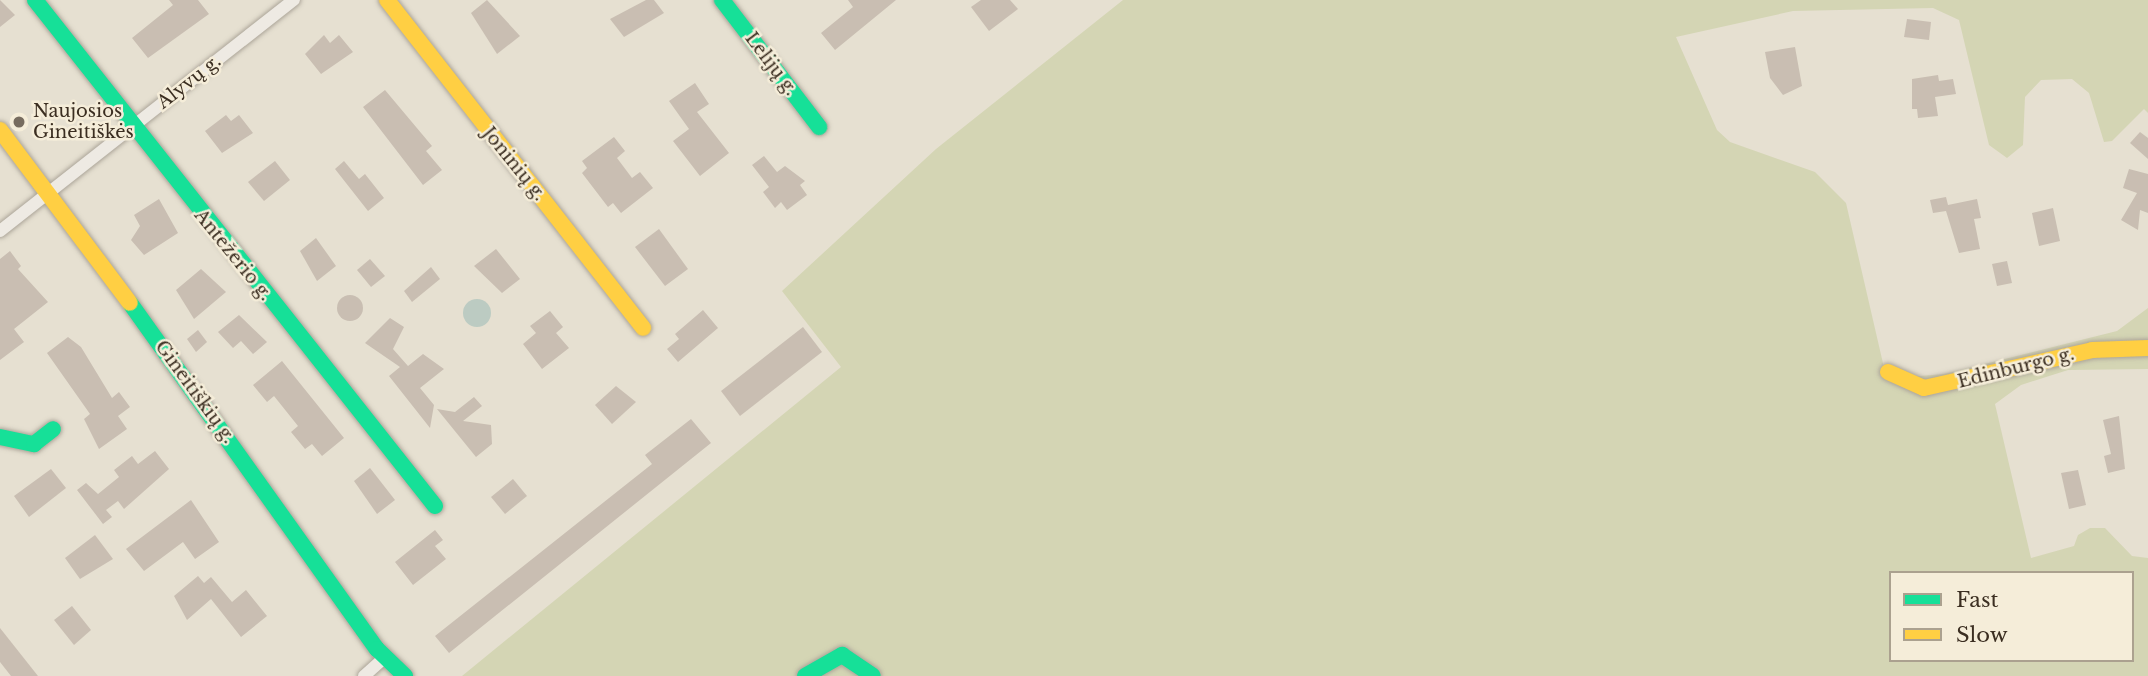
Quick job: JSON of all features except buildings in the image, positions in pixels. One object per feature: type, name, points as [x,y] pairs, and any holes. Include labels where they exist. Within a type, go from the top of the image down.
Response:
[{"type":"main road","name":"Antežerio g.","points":[[35,0],[131,128],[435,506]]},
{"type":"main road","name":"Joninių g.","points":[[387,0],[643,328]]},
{"type":"main road","name":"Lelijų g.","points":[[722,0],[820,127]]},
{"type":"main road","name":"Gineitiškių g.","points":[[0,130],[51,192],[384,658],[405,676]]},
{"type":"main road","name":"Edinburgo g.","points":[[1888,372],[1924,388],[2101,348],[2148,348]]},
{"type":"main road","points":[[0,437],[34,443],[53,429]]},
{"type":"main road","points":[[805,676],[842,656],[873,676]]},
{"type":"main road","points":[[384,658],[386,676]]},
{"type":"street","name":"Alyvų g.","points":[[0,231],[295,0]]},
{"type":"street","points":[[364,676],[384,658]]},
{"type":"green space","points":[[1123,0],[2148,0],[2148,113],[2144,109],[2112,141],[2104,142],[2089,93],[2072,79],[2041,80],[2025,97],[2023,145],[2007,158],[1989,145],[1959,20],[1933,8],[1793,11],[1676,37],[1717,130],[1730,142],[1815,172],[1846,203],[1885,372],[1908,377],[1944,374],[2117,331],[2148,308],[2148,369],[2068,370],[2021,385],[1995,404],[2031,558],[2074,546],[2078,535],[2090,528],[2105,528],[2132,556],[2148,558],[2148,676],[462,676],[841,367],[782,291],[936,149]]},
{"type":"shaded area","points":[[477,299],[487,303],[491,313],[487,323],[477,327],[467,323],[463,313],[467,303]]},
{"type":"traffic: fast","points":[[35,0],[435,506]]},
{"type":"traffic: fast","points":[[722,0],[819,127]]},
{"type":"traffic: fast","points":[[130,303],[377,649],[405,676]]},
{"type":"traffic: fast","points":[[0,437],[34,444],[53,429]]},
{"type":"traffic: fast","points":[[805,676],[842,655],[873,676]]},
{"type":"traffic: slow","points":[[387,0],[643,328]]},
{"type":"traffic: slow","points":[[0,130],[130,303]]},
{"type":"traffic: slow","points":[[1888,372],[1924,388],[2092,350],[2148,348]]},
{"type":"place","name":"Naujosios Gineitiškės","points":[[19,122]]}]
